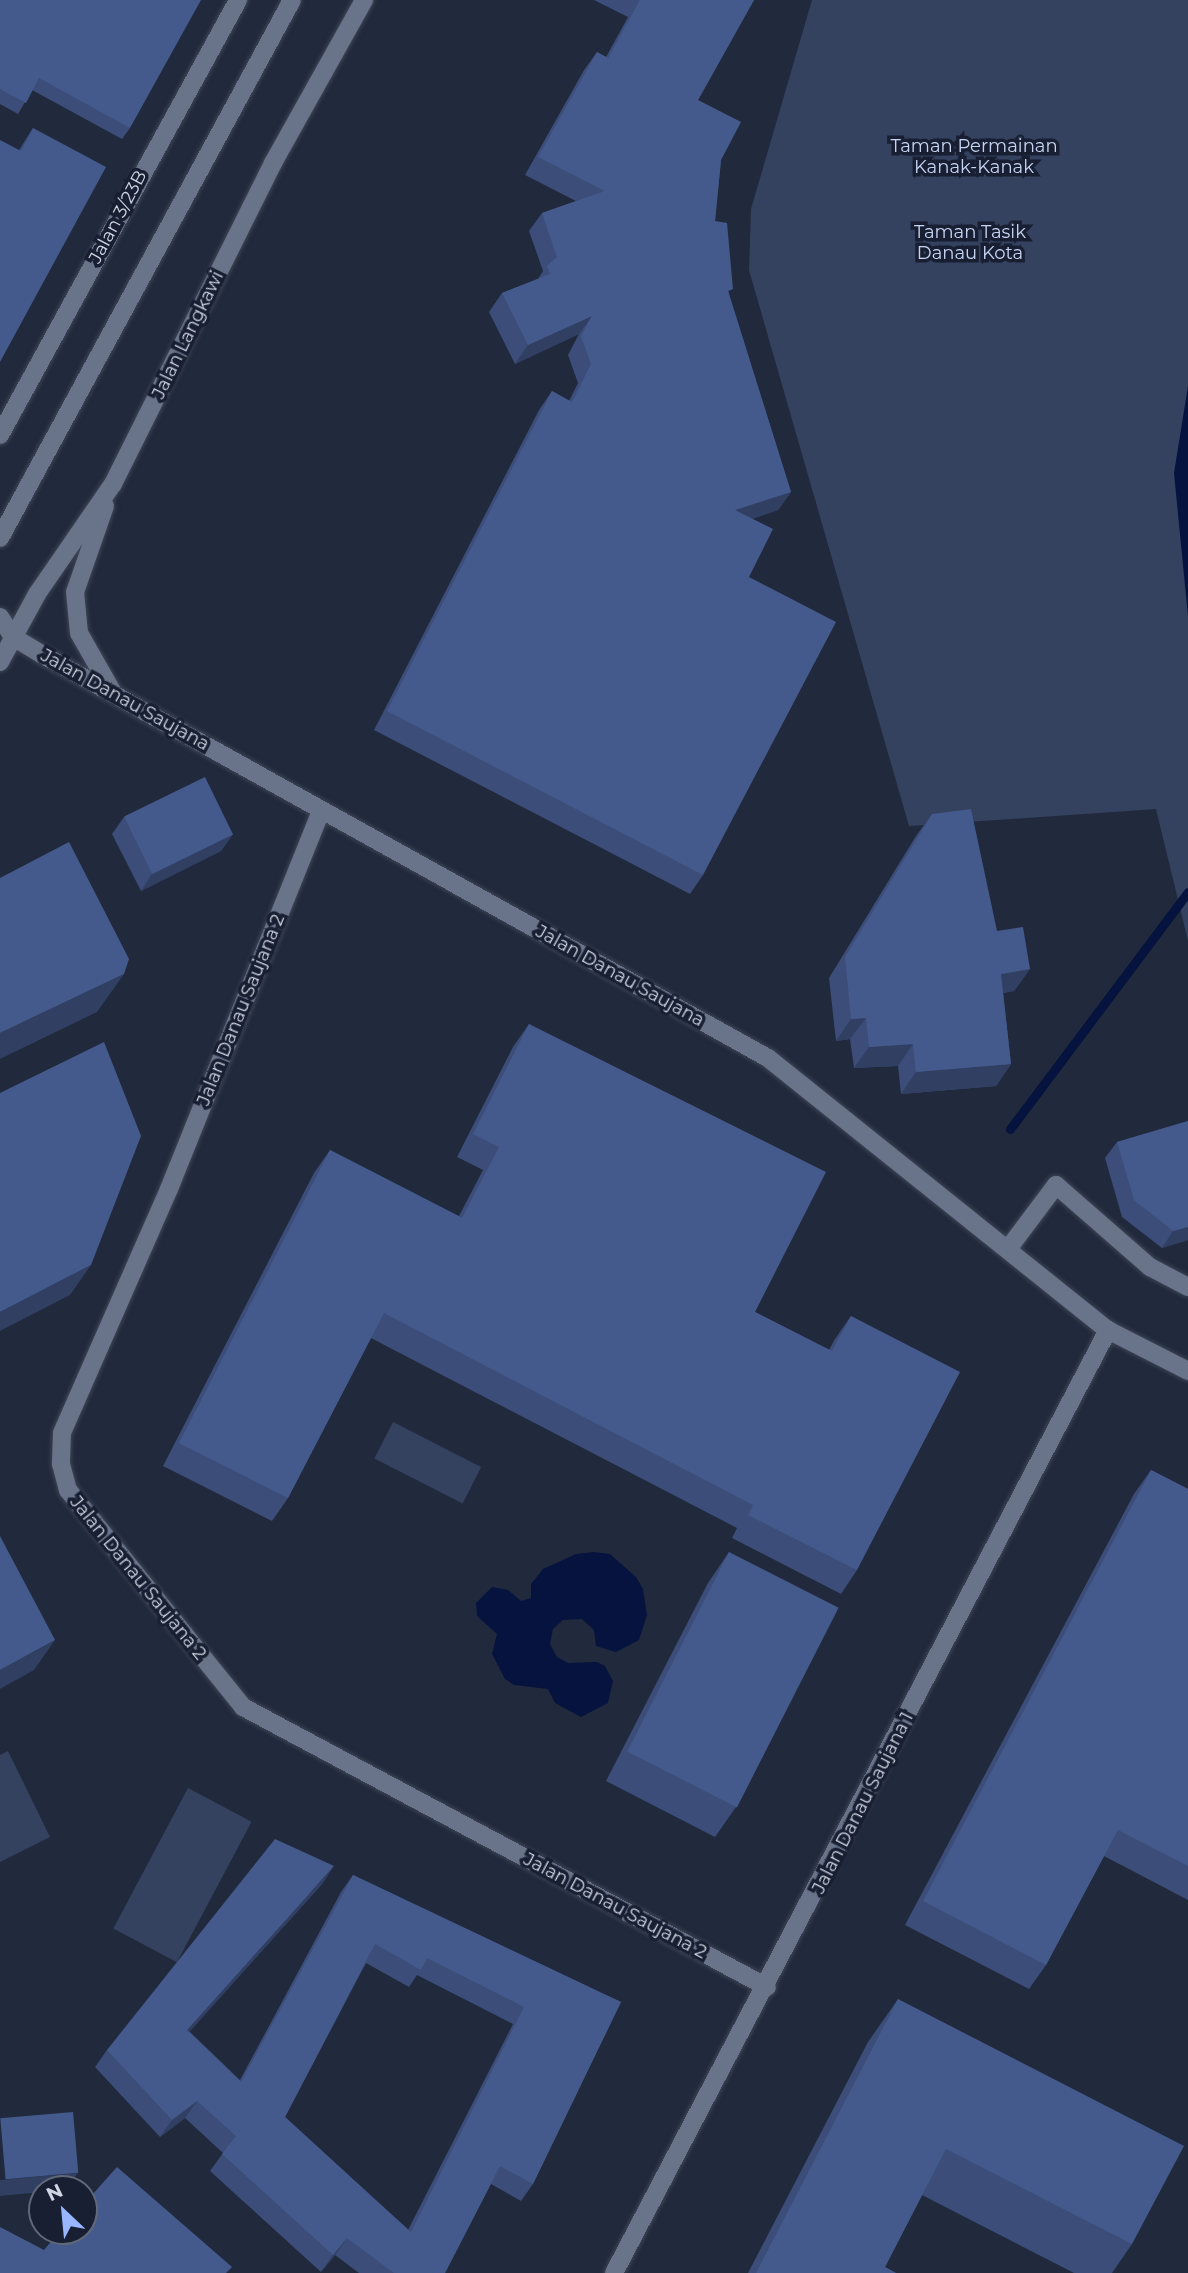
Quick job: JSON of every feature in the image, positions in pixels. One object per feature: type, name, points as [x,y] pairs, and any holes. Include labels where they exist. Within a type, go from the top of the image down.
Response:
[{"type":"street","name":"Jalan 3/23B","points":[[0,435],[238,0]]},
{"type":"street","points":[[0,538],[292,0]]},
{"type":"street","name":"Jalan Langkawi","points":[[0,662],[7,638],[113,484],[273,163],[364,0]]},
{"type":"street","points":[[113,484],[75,593],[79,634],[114,694]]},
{"type":"street","points":[[0,617],[7,638]]},
{"type":"street","name":"Jalan Danau Saujana","points":[[7,638],[114,694],[768,1058],[1108,1330],[1188,1371]]},
{"type":"street","name":"Jalan Danau Saujana 2","points":[[321,811],[169,1189],[62,1433],[61,1464],[68,1490],[243,1707],[767,1987]]},
{"type":"street","points":[[1008,1249],[1056,1185],[1150,1267],[1185,1283]]},
{"type":"street","name":"Jalan Danau Saujana 1","points":[[614,2273],[767,1987],[1108,1330]]},
{"type":"green space","name":"Taman Tasik Danau Kota","points":[[812,0],[1188,0],[1188,941],[1156,809],[909,826],[749,270],[751,209]]},
{"type":"green space","points":[[393,1422],[481,1467],[463,1503],[374,1459]]},
{"type":"green space","points":[[8,1751],[50,1837],[0,1862],[0,1755]]},
{"type":"green space","points":[[188,1788],[252,1822],[177,1962],[113,1928]]},
{"type":"shaded area","points":[[1188,386],[1188,616],[1174,473]]},
{"type":"shaded area","points":[[576,1554],[610,1554],[636,1577],[643,1589],[647,1615],[639,1640],[616,1652],[596,1646],[594,1630],[582,1619],[563,1620],[553,1629],[550,1644],[557,1657],[568,1663],[597,1662],[605,1666],[613,1681],[608,1703],[581,1717],[555,1703],[548,1689],[514,1685],[505,1679],[492,1654],[497,1634],[477,1616],[476,1603],[492,1587],[508,1590],[521,1601],[531,1598],[531,1584],[543,1569]]},
{"type":"building","points":[[0,0],[201,0],[130,128],[39,78],[26,103],[0,89]]},
{"type":"building","points":[[640,0],[754,0],[698,100],[741,122],[721,160],[715,221],[727,223],[733,289],[728,291],[791,492],[735,510],[773,529],[749,577],[836,622],[703,875],[387,711],[552,391],[572,402],[591,364],[581,336],[592,316],[528,345],[502,293],[550,274],[547,266],[557,257],[542,213],[605,191],[538,157],[597,52],[608,58]]},
{"type":"building","points":[[33,128],[106,167],[0,362],[0,140],[21,151]]},
{"type":"building","points":[[205,777],[233,835],[152,874],[124,816]]},
{"type":"building","points":[[971,809],[997,931],[1023,927],[1030,969],[1001,974],[1011,1064],[916,1072],[913,1044],[869,1047],[866,1018],[851,1019],[845,957],[932,814]]},
{"type":"building","points":[[69,842],[129,959],[124,974],[0,1033],[0,878]]},
{"type":"building","points":[[529,1024],[826,1172],[755,1312],[832,1351],[851,1316],[960,1372],[857,1570],[748,1515],[753,1505],[384,1313],[288,1498],[179,1443],[330,1150],[462,1218],[499,1147],[473,1134]]},
{"type":"building","points":[[104,1042],[141,1136],[91,1265],[0,1312],[0,1093]]},
{"type":"building","points":[[1188,1121],[1188,1227],[1173,1231],[1134,1200],[1117,1142]]},
{"type":"building","points":[[1151,1470],[1188,1489],[1188,1866],[1118,1830],[1046,1965],[923,1901]]},
{"type":"building","points":[[0,1536],[55,1640],[0,1670]]},
{"type":"building","points":[[729,1552],[839,1608],[737,1807],[627,1752]]},
{"type":"building","points":[[275,1839],[334,1866],[187,2030],[241,2082],[353,1875],[621,2002],[533,2184],[500,2166],[445,2273],[394,2273],[347,2238],[333,2255],[222,2154],[236,2136],[197,2101],[172,2120],[107,2050]],"holes":[[[375,1944],[421,1970],[427,1958],[524,2007],[411,2232],[285,2117]]]},
{"type":"building","points":[[898,1999],[1184,2146],[1132,2244],[946,2149],[885,2267],[896,2273],[756,2273]]},
{"type":"building","points":[[73,2112],[78,2173],[28,2175],[28,2177],[6,2179],[0,2118]]},
{"type":"building","points":[[117,2167],[232,2267],[226,2273],[0,2273],[0,2227],[28,2242],[28,2245],[44,2250],[48,2245],[98,2245],[98,2188]]},
{"type":"waterway","points":[[1010,1129],[1188,892]]},
{"type":"park label","name":"Taman Permainan Kanak-Kanak","points":[[974,157]]}]
